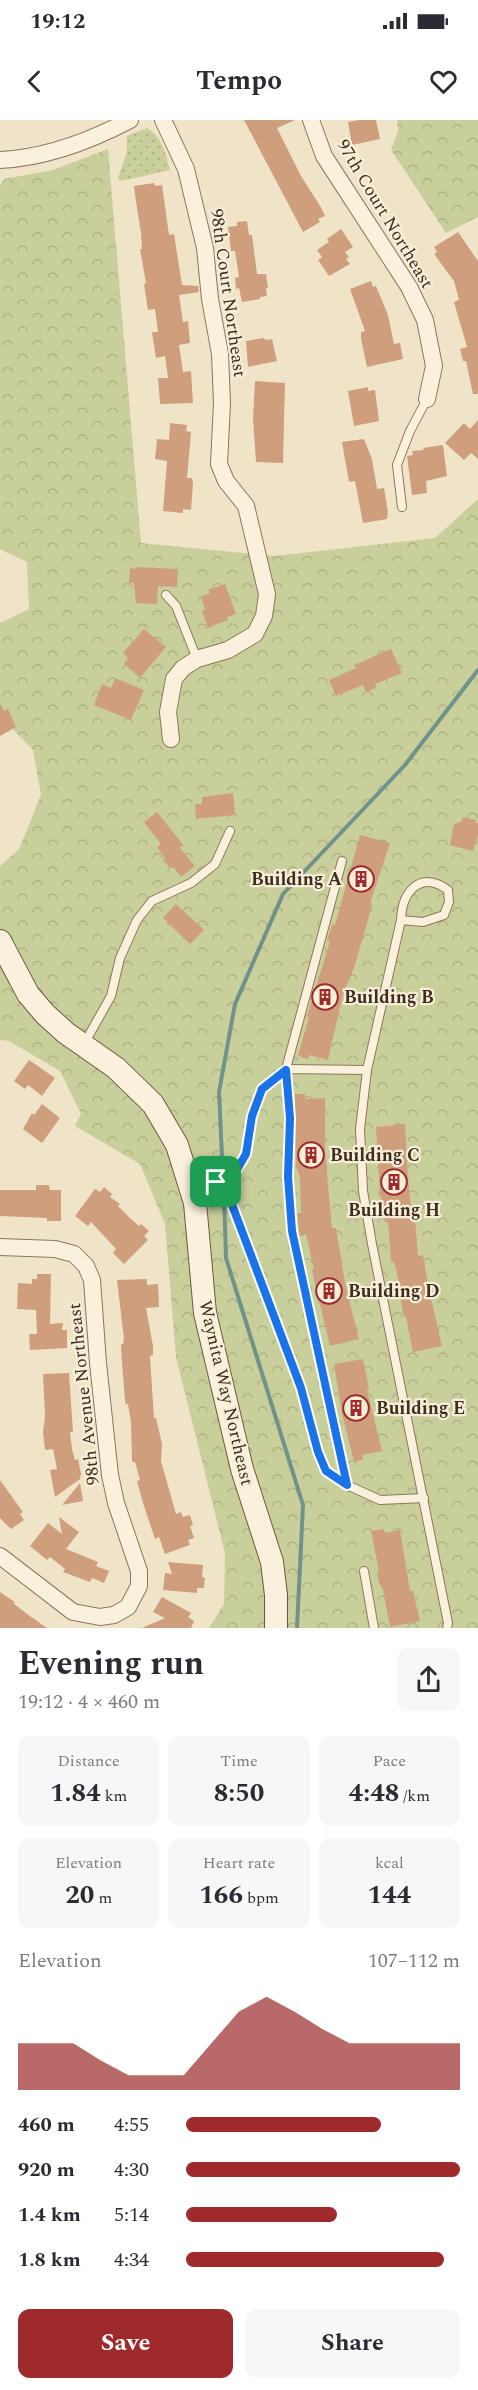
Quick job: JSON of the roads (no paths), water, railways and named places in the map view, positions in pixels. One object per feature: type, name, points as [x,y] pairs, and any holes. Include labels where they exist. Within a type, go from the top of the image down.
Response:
[{"type":"main road","name":"Waynita Way Northeast","points":[[0,940],[28,994],[45,1014],[83,1046],[116,1068],[153,1104],[177,1144],[190,1180],[199,1231],[205,1313],[242,1469],[272,1562],[276,1595],[276,1628]]},
{"type":"street","points":[[0,160],[41,154],[81,142],[130,120]]},
{"type":"street","name":"98th Court Northeast","points":[[163,120],[186,169],[205,248],[210,298],[220,354],[222,403],[219,464],[226,481],[246,506],[267,594],[264,616],[255,634],[228,650],[197,659],[183,668],[174,679],[168,712],[171,738]]},
{"type":"street","name":"97th Court Northeast","points":[[311,120],[324,156],[409,287],[425,320],[434,366],[427,399]]},
{"type":"street","name":"98th Avenue Northeast","points":[[0,1247],[55,1248],[74,1254],[81,1259],[92,1280],[110,1475],[116,1503],[139,1571],[139,1586],[128,1607],[114,1615],[100,1617],[74,1612],[0,1556]]},
{"type":"lane","points":[[402,507],[397,465],[410,431],[427,399]]},
{"type":"lane","points":[[166,596],[176,606],[197,659]]},
{"type":"lane","points":[[83,1046],[111,996],[120,958],[137,920],[152,901],[191,883],[215,864],[230,831]]},
{"type":"lane","points":[[342,861],[286,1070],[290,1118],[288,1177],[292,1231],[347,1485]]},
{"type":"lane","points":[[401,920],[423,922],[444,915],[449,903],[448,890],[439,883],[425,881],[412,888],[401,909],[401,920],[366,1070],[360,1130],[363,1191],[424,1498],[448,1623],[447,1628]]},
{"type":"lane","points":[[190,1180],[216,1182],[236,1171],[246,1154],[252,1116],[262,1089],[286,1070],[366,1070]]},
{"type":"lane","points":[[216,1182],[231,1202],[301,1388],[326,1471],[347,1485],[381,1500],[424,1498]]},
{"type":"lane","points":[[364,1571],[375,1628]]},
{"type":"waterway","points":[[223,1178],[219,1092],[235,1004],[283,894],[405,765],[478,670]]},
{"type":"waterway","points":[[224,1195],[226,1258],[303,1505],[297,1628]]},
{"type":"place","name":"Building A","points":[[361,879]]},
{"type":"place","name":"Building B","points":[[325,997]]},
{"type":"place","name":"Building C","points":[[311,1155]]},
{"type":"place","name":"Building H","points":[[394,1182]]},
{"type":"place","name":"Building D","points":[[329,1291]]},
{"type":"place","name":"Building E","points":[[356,1408]]}]
